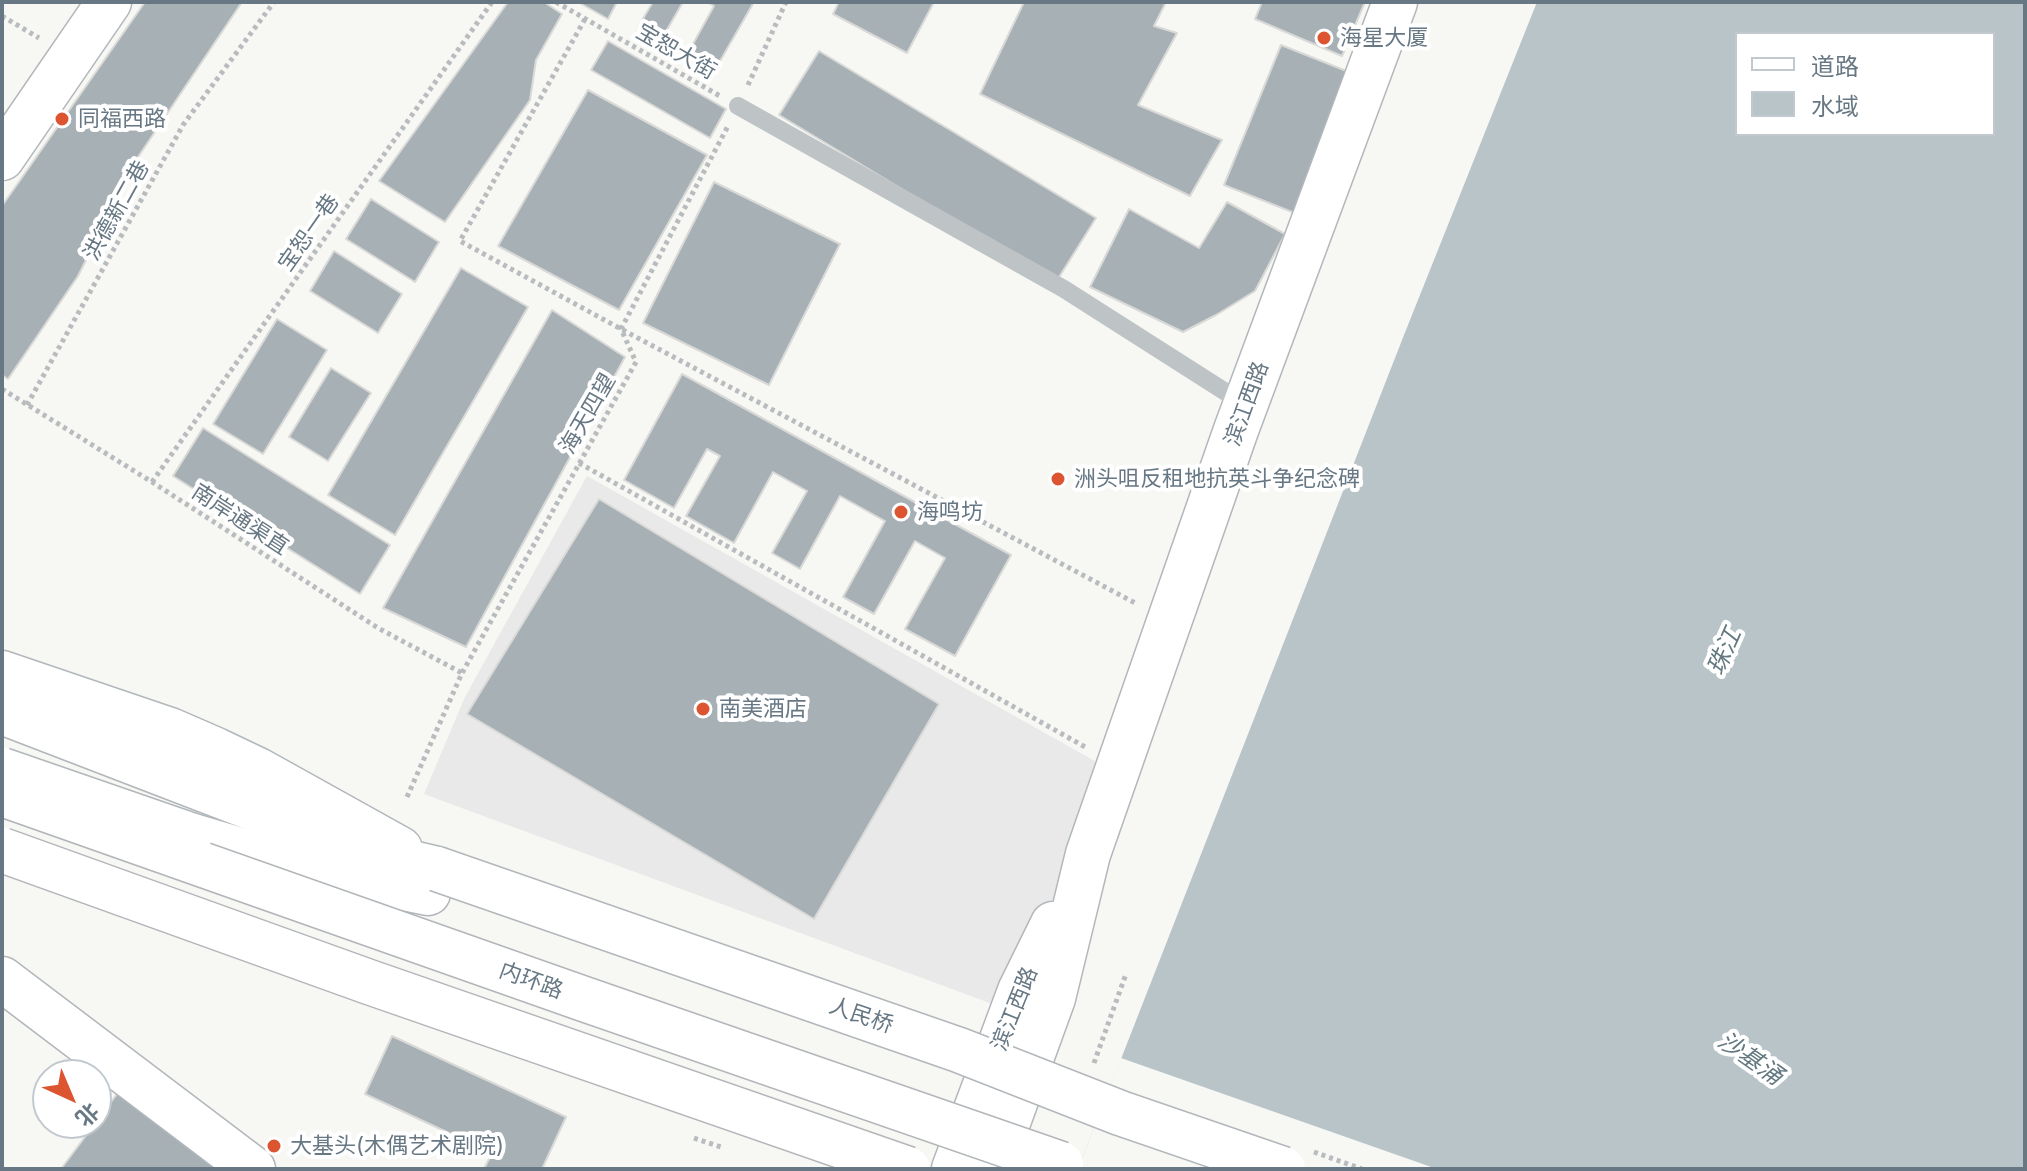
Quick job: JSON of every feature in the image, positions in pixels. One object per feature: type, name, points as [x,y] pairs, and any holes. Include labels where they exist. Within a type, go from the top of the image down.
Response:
[{"type":"main road","points":[[2,158],[109,2]]},
{"type":"main road","name":"滨江西路","points":[[991,1169],[1053,998],[1088,854],[1246,405],[1395,2]]},
{"type":"main road","points":[[2,673],[170,730],[258,770],[432,881]]},
{"type":"main road","points":[[2,712],[382,855],[432,881]]},
{"type":"main road","points":[[2,739],[128,787],[432,881]]},
{"type":"main road","points":[[2,770],[190,835],[291,865],[432,881]]},
{"type":"main road","name":"内环路","points":[[2,794],[1061,1164]]},
{"type":"main road","points":[[2,850],[369,982],[908,1169]]},
{"type":"main road","name":"滨江西路","points":[[954,1169],[1020,991],[1088,854]]},
{"type":"main road","name":"人民桥","points":[[432,881],[642,971],[1219,1169]]},
{"type":"main road","name":"人民桥","points":[[432,881],[959,1050],[1120,1113],[1283,1169]]},
{"type":"main road","points":[[2,979],[253,1169]]},
{"type":"lane","points":[[738,106],[1064,289],[1246,405]]},
{"type":"path","name":"洪德新二巷","points":[[27,405],[183,125],[274,2]]},
{"type":"path","name":"宝恕一巷","points":[[152,482],[492,2]]},
{"type":"path","name":"宝恕大街","points":[[556,2],[738,106]]},
{"type":"path","points":[[621,329],[738,106],[786,2]]},
{"type":"path","points":[[585,19],[460,241],[1169,622]]},
{"type":"path","name":"海天四望","points":[[407,797],[462,673],[636,362],[621,329]]},
{"type":"path","name":"南岸通渠直","points":[[2,389],[378,628],[462,673]]},
{"type":"path","points":[[579,463],[1119,766]]},
{"type":"path","points":[[1090,1073],[1126,974]]},
{"type":"shaded area","points":[[587,476],[1109,769],[1079,849],[998,1006],[424,794],[465,697]]},
{"type":"water","points":[[1537,2],[2025,2],[2025,1169],[1078,1169]]},
{"type":"pier","points":[[1121,1058],[1437,1169],[1078,1169]]},
{"type":"building","points":[[145,2],[242,2],[136,160],[78,276],[8,379],[2,375],[2,206]]},
{"type":"building","points":[[508,2],[544,2],[562,14],[536,60],[530,100],[445,222],[379,181]]},
{"type":"building","points":[[578,2],[617,2],[608,19]]},
{"type":"building","points":[[653,2],[683,2],[661,40],[638,27]]},
{"type":"building","points":[[707,2],[754,2],[716,68],[688,53],[714,6]]},
{"type":"building","points":[[839,2],[934,2],[907,53],[833,14]]},
{"type":"building","points":[[1024,2],[1166,2],[1154,26],[1177,33],[1138,105],[1222,140],[1190,196],[980,94]]},
{"type":"building","name":"海星大厦","points":[[1262,2],[1365,2],[1342,56],[1255,19]]},
{"type":"building","points":[[608,41],[726,109],[710,138],[591,70]]},
{"type":"building","points":[[1281,45],[1354,74],[1297,214],[1224,185]]},
{"type":"building","points":[[819,51],[1096,218],[1056,282],[779,115]]},
{"type":"building","points":[[588,90],[707,155],[619,310],[498,246]]},
{"type":"building","points":[[714,182],[840,244],[769,385],[643,323]]},
{"type":"building","points":[[371,199],[439,242],[415,282],[346,239]]},
{"type":"building","points":[[1227,202],[1285,234],[1255,291],[1183,332],[1090,287],[1129,209],[1199,248]]},
{"type":"building","points":[[334,251],[402,294],[378,333],[310,291]]},
{"type":"building","points":[[461,268],[528,307],[395,535],[328,495]]},
{"type":"building","points":[[552,310],[625,357],[466,647],[383,608]]},
{"type":"building","points":[[277,319],[327,350],[263,454],[213,424]]},
{"type":"building","points":[[331,368],[371,393],[328,461],[289,437]]},
{"type":"building","name":"海鸣坊","points":[[682,374],[1011,555],[955,656],[905,629],[945,558],[915,541],[874,614],[843,597],[885,521],[840,496],[800,569],[772,553],[807,491],[773,472],[734,543],[686,516],[720,456],[707,449],[674,508],[624,480]]},
{"type":"building","points":[[203,428],[390,545],[360,594],[173,476]]},
{"type":"building","name":"南美酒店","points":[[599,499],[939,704],[814,919],[467,714]]},
{"type":"building","points":[[392,1036],[566,1117],[542,1169],[484,1169],[492,1153],[365,1094]]},
{"type":"building","points":[[120,1090],[224,1169],[61,1169],[83,1139],[112,1139],[112,1101]]},
{"type":"place","name":"海星大厦","points":[[1324,38]]},
{"type":"place","name":"同福西路","points":[[62,119]]},
{"type":"place","name":"洲头咀反租地抗英斗争纪念碑","points":[[1058,479]]},
{"type":"place","name":"海鸣坊","points":[[901,512]]},
{"type":"place","name":"南美酒店","points":[[703,709]]},
{"type":"place","name":"大基头(木偶艺术剧院)","points":[[274,1146]]},
{"type":"water label","name":"珠江","points":[[1725,652]]},
{"type":"water label","name":"沙基涌","points":[[1750,1059]]}]
